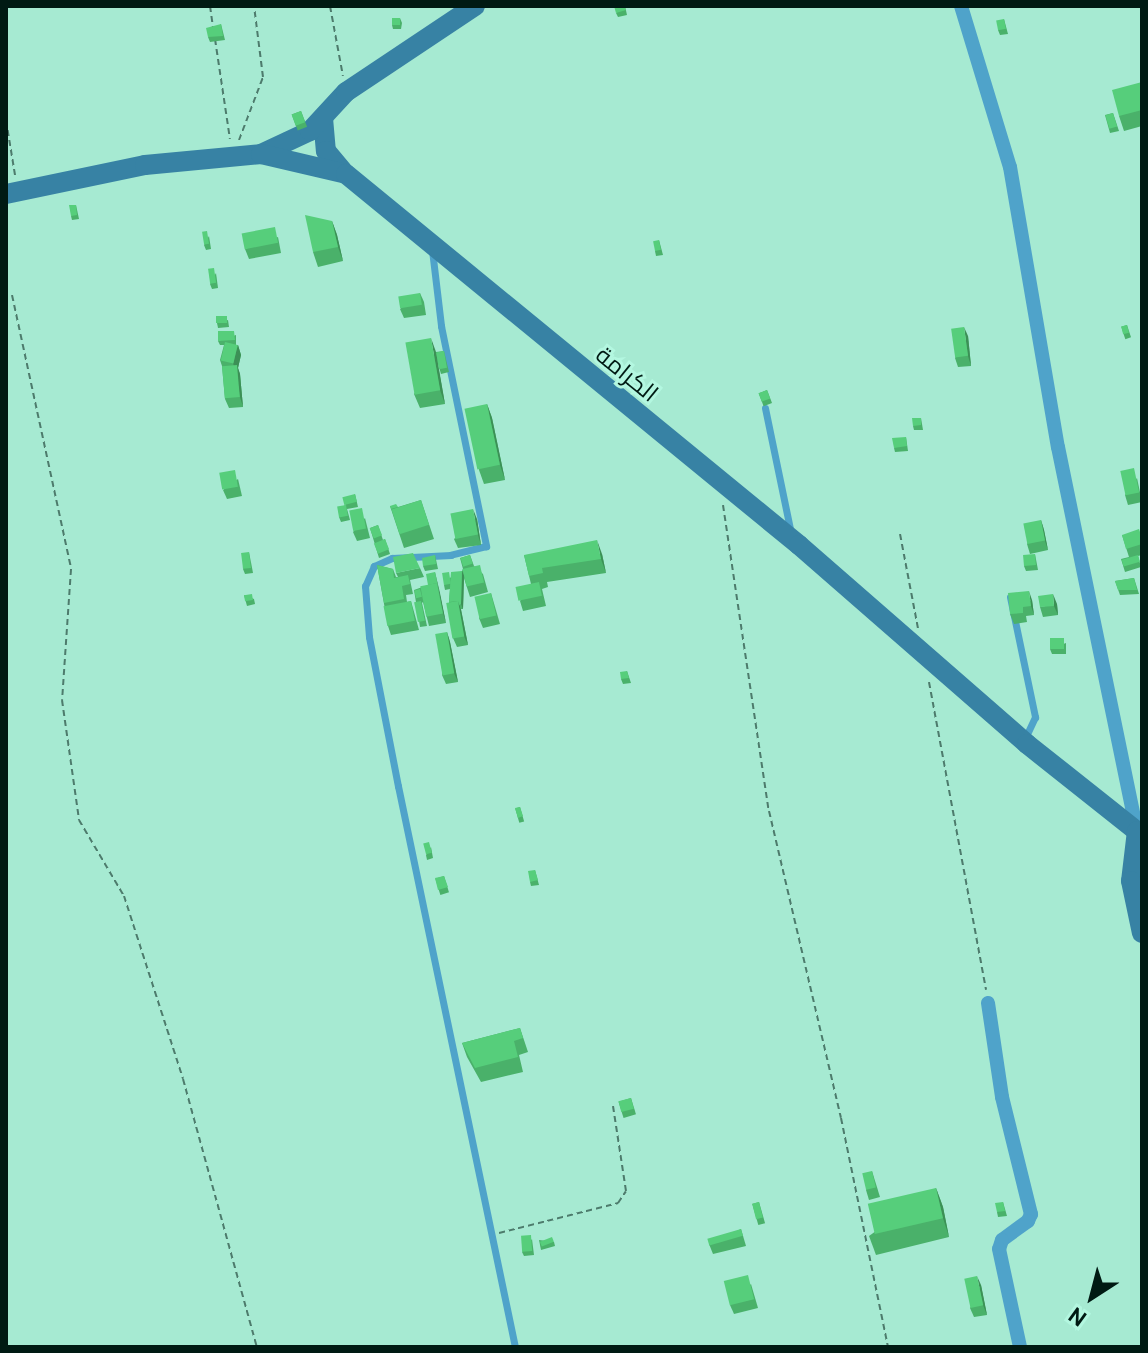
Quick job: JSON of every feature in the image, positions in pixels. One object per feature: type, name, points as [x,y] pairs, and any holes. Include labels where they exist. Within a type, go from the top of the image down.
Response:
[{"type":"main road","points":[[261,154],[296,141],[323,118],[346,92],[475,6]]},
{"type":"main road","points":[[323,118],[326,151],[346,174]]},
{"type":"main road","name":"الكرامة","points":[[12,193],[145,165],[261,154],[346,174],[431,247],[799,545],[1027,744],[1140,833]]},
{"type":"main road","points":[[1140,833],[1142,854]]},
{"type":"main road","points":[[1140,833],[1131,881],[1142,933]]},
{"type":"street","points":[[961,6],[1010,167],[1058,447],[1140,833]]},
{"type":"street","points":[[988,1003],[1002,1097],[1031,1214],[1028,1221],[1002,1240],[999,1249],[1020,1347]]},
{"type":"lane","points":[[431,247],[441,326],[486,546],[451,555],[392,558],[374,566],[365,586],[395,771],[515,1347]]},
{"type":"lane","points":[[765,408],[786,522],[799,545]]},
{"type":"lane","points":[[1010,597],[1035,717],[1025,736],[1027,744]]},
{"type":"path","points":[[210,6],[233,156]]},
{"type":"path","points":[[233,156],[263,77],[254,6]]},
{"type":"path","points":[[330,6],[346,92]]},
{"type":"path","points":[[6,120],[12,193]]},
{"type":"path","points":[[12,295],[71,569],[62,700],[79,820],[124,896],[183,1079],[257,1347]]},
{"type":"path","points":[[720,482],[769,811],[841,1118],[888,1347]]},
{"type":"path","points":[[900,534],[923,651]]},
{"type":"path","points":[[929,682],[988,1003]]},
{"type":"path","points":[[490,1236],[549,1216],[618,1203],[626,1191],[613,1106]]},
{"type":"building","points":[[614,6],[624,6],[626,10],[616,13]]},
{"type":"building","points":[[392,18],[400,18],[400,25],[392,25]]},
{"type":"building","points":[[1004,19],[1006,29],[998,30],[996,21]]},
{"type":"building","points":[[221,24],[223,36],[208,37],[206,28]]},
{"type":"building","points":[[1142,82],[1142,110],[1119,116],[1112,90]]},
{"type":"building","points":[[301,111],[305,122],[296,126],[292,114]]},
{"type":"building","points":[[1113,113],[1117,126],[1109,129],[1105,115]]},
{"type":"building","points":[[69,205],[76,205],[77,215],[71,216]]},
{"type":"building","points":[[305,215],[332,221],[338,247],[313,252]]},
{"type":"building","points":[[275,227],[278,243],[245,249],[242,233]]},
{"type":"building","points":[[207,231],[209,244],[204,245],[202,232]]},
{"type":"building","points":[[659,240],[661,250],[655,251],[653,241]]},
{"type":"building","points":[[214,268],[216,283],[210,284],[208,269]]},
{"type":"building","points":[[420,293],[422,305],[400,308],[398,296]]},
{"type":"building","points":[[216,316],[227,316],[227,323],[216,323]]},
{"type":"building","points":[[1127,325],[1129,333],[1123,334],[1121,326]]},
{"type":"building","points":[[964,327],[968,356],[955,358],[951,329]]},
{"type":"building","points":[[218,331],[234,331],[235,340],[218,341]]},
{"type":"building","points":[[431,338],[440,390],[415,395],[405,343]]},
{"type":"building","points":[[225,342],[238,345],[233,363],[221,361]]},
{"type":"building","points":[[444,351],[447,368],[439,369],[436,352]]},
{"type":"building","points":[[237,365],[240,397],[225,398],[222,366]]},
{"type":"building","points":[[767,390],[770,398],[762,402],[759,393]]},
{"type":"building","points":[[487,404],[500,465],[477,469],[465,409]]},
{"type":"building","points":[[912,418],[921,418],[921,425],[913,426]]},
{"type":"building","points":[[906,437],[907,446],[894,448],[892,438]]},
{"type":"building","points":[[1134,468],[1139,492],[1126,495],[1120,471]]},
{"type":"building","points":[[235,470],[238,487],[222,490],[219,473]]},
{"type":"building","points":[[355,494],[357,502],[344,505],[342,497]]},
{"type":"building","points":[[421,500],[429,525],[400,534],[392,510]]},
{"type":"building","points":[[346,505],[348,516],[339,517],[337,507]]},
{"type":"building","points":[[362,508],[366,529],[353,531],[349,510]]},
{"type":"building","points":[[473,509],[478,535],[455,539],[450,513]]},
{"type":"building","points":[[1041,520],[1045,541],[1027,544],[1023,523]]},
{"type":"building","points":[[378,525],[382,535],[374,539],[370,528]]},
{"type":"building","points":[[1139,529],[1142,544],[1126,549],[1122,535]]},
{"type":"building","points":[[385,539],[389,549],[378,554],[374,543]]},
{"type":"building","points":[[597,540],[601,559],[542,568],[543,573],[529,576],[524,555]]},
{"type":"building","points":[[249,552],[251,568],[243,569],[241,553]]},
{"type":"building","points":[[413,553],[420,568],[396,573],[393,557]]},
{"type":"building","points":[[1035,554],[1036,565],[1024,566],[1023,555]]},
{"type":"building","points":[[435,555],[436,564],[423,566],[422,558]]},
{"type":"building","points":[[470,555],[473,564],[463,567],[460,558]]},
{"type":"building","points":[[1138,555],[1140,562],[1124,566],[1122,560]]},
{"type":"building","points":[[377,565],[393,569],[394,578],[408,575],[410,584],[402,586],[404,599],[384,603]]},
{"type":"building","points":[[480,565],[484,583],[467,587],[462,569]]},
{"type":"building","points":[[462,571],[459,605],[458,601],[449,602],[451,572]]},
{"type":"building","points":[[435,572],[438,587],[437,583],[428,585],[426,574]]},
{"type":"building","points":[[449,572],[451,584],[444,585],[442,573]]},
{"type":"building","points":[[1134,578],[1137,590],[1118,590],[1115,581]]},
{"type":"building","points":[[539,582],[542,596],[518,601],[516,587]]},
{"type":"building","points":[[437,583],[443,613],[426,617],[420,586]]},
{"type":"building","points":[[420,589],[422,597],[416,598],[414,590]]},
{"type":"building","points":[[1029,591],[1031,606],[1023,607],[1023,613],[1010,614],[1008,593]]},
{"type":"building","points":[[491,593],[496,615],[480,619],[474,597]]},
{"type":"building","points":[[252,594],[253,600],[245,601],[244,595]]},
{"type":"building","points":[[1053,594],[1054,606],[1040,607],[1038,596]]},
{"type":"building","points":[[411,601],[415,621],[387,626],[384,606]]},
{"type":"building","points":[[421,601],[425,621],[418,622],[414,602]]},
{"type":"building","points":[[458,601],[464,636],[452,639],[446,603]]},
{"type":"building","points":[[447,632],[454,673],[442,675],[435,634]]},
{"type":"building","points":[[1050,638],[1064,638],[1064,649],[1050,649]]},
{"type":"building","points":[[627,671],[629,678],[621,679],[620,672]]},
{"type":"building","points":[[520,807],[523,816],[518,818],[515,808]]},
{"type":"building","points":[[429,842],[432,853],[426,854],[423,844]]},
{"type":"building","points":[[535,870],[538,880],[530,882],[528,871]]},
{"type":"building","points":[[444,876],[448,887],[438,890],[435,878]]},
{"type":"building","points":[[520,1028],[523,1038],[514,1041],[518,1057],[475,1068],[462,1043]]},
{"type":"building","points":[[631,1098],[634,1109],[621,1112],[618,1101]]},
{"type":"building","points":[[872,1171],[876,1188],[866,1190],[862,1173]]},
{"type":"building","points":[[936,1188],[943,1218],[875,1234],[868,1204]]},
{"type":"building","points":[[759,1202],[763,1218],[756,1219],[752,1204]]},
{"type":"building","points":[[1003,1202],[1005,1211],[997,1212],[995,1203]]},
{"type":"building","points":[[741,1229],[743,1236],[709,1245],[707,1239]]},
{"type":"building","points":[[531,1235],[532,1251],[522,1252],[521,1236]]},
{"type":"building","points":[[552,1237],[554,1242],[542,1247],[540,1242]]},
{"type":"building","points":[[748,1275],[754,1299],[730,1305],[724,1281]]},
{"type":"building","points":[[977,1276],[983,1305],[971,1308],[964,1279]]}]
